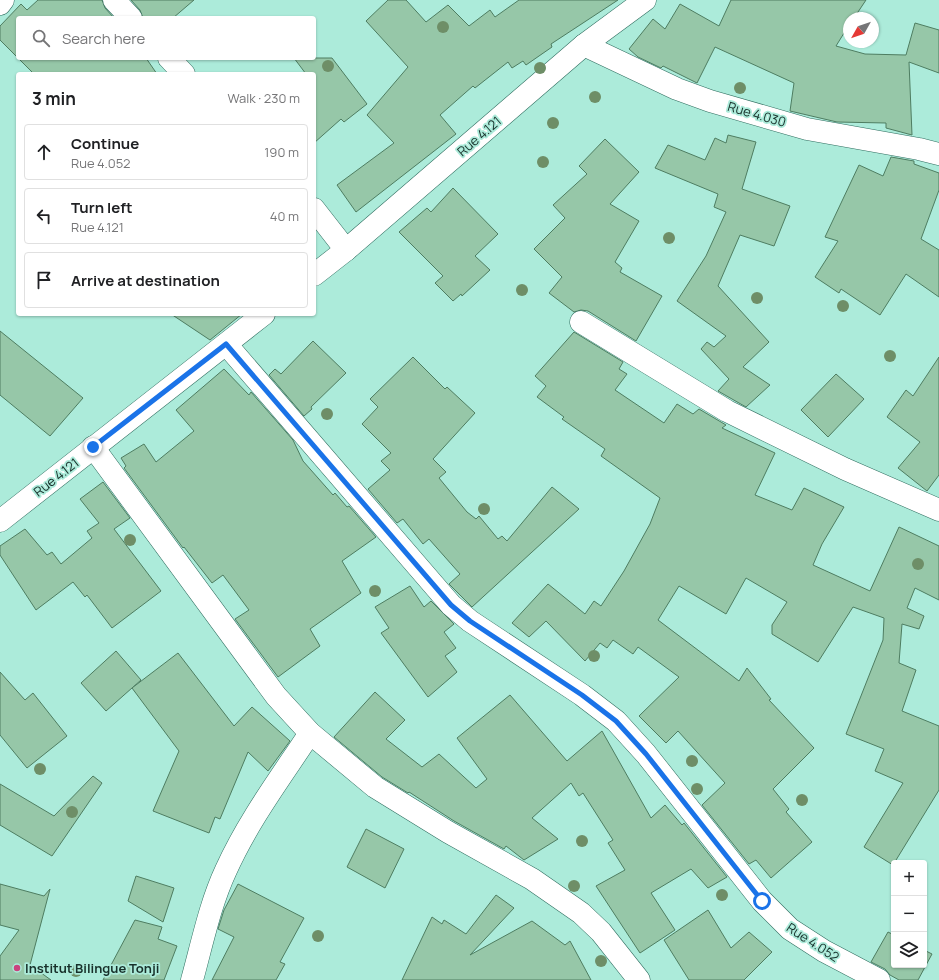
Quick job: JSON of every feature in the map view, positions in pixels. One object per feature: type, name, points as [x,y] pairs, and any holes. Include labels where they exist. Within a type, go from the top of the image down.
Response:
[{"type":"street","points":[[0,4],[3,0]]},
{"type":"street","points":[[114,0],[129,16]]},
{"type":"street","name":"Rue 4.121","points":[[316,273],[346,250],[584,45],[645,0]]},
{"type":"street","name":"Rue 4.030","points":[[584,45],[677,89],[710,100],[807,129],[939,154]]},
{"type":"street","points":[[171,60],[182,72]]},
{"type":"street","points":[[316,212],[346,250]]},
{"type":"street","name":"Rue 4.121","points":[[0,521],[261,316]]},
{"type":"street","points":[[581,322],[727,411],[845,469],[939,510]]},
{"type":"street","name":"Rue 4.052","points":[[226,344],[451,605],[470,621],[582,695],[616,721],[646,754],[762,901],[790,929],[824,951],[879,980]]},
{"type":"street","points":[[93,447],[276,696],[310,732],[375,787],[448,832],[532,879],[581,913],[615,948],[639,980]]},
{"type":"street","points":[[192,980],[218,887],[226,870],[248,827],[310,732]]},
{"type":"building","points":[[38,0],[102,0],[105,8],[112,16],[16,16],[16,56],[0,40],[0,26],[21,4],[27,10]]},
{"type":"building","points":[[131,0],[194,0],[175,16],[142,16],[140,10]]},
{"type":"building","points":[[388,0],[406,0],[426,22],[448,5],[469,26],[490,10],[495,17],[519,0],[618,0],[551,44],[552,47],[526,65],[523,61],[512,68],[508,62],[475,88],[473,86],[440,115],[456,134],[356,212],[337,185],[394,143],[367,115],[408,67],[366,21]]},
{"type":"building","points":[[731,0],[866,0],[858,12],[843,12],[843,35],[836,46],[865,54],[906,55],[915,23],[939,30],[939,73],[909,62],[912,135],[886,128],[886,123],[837,122],[790,111],[794,83],[715,47],[697,83],[663,66],[661,68],[638,57],[629,49],[653,19],[665,29],[680,4],[719,26]]},
{"type":"building","points":[[332,58],[367,104],[344,122],[341,119],[316,141],[316,72],[304,72],[296,60]]},
{"type":"building","points":[[20,60],[147,60],[156,72],[32,72]]},
{"type":"building","points":[[728,135],[756,142],[742,189],[790,206],[774,246],[740,235],[718,286],[769,342],[743,367],[770,385],[746,407],[718,391],[729,379],[701,349],[707,342],[714,347],[726,336],[677,301],[706,256],[726,212],[714,207],[718,194],[655,168],[668,145],[705,160],[715,138],[726,143]]},
{"type":"building","points":[[605,139],[639,172],[610,204],[639,221],[615,262],[622,268],[620,272],[662,296],[636,341],[588,311],[581,310],[574,312],[549,293],[562,277],[534,249],[565,218],[553,205],[587,174],[579,166]]},
{"type":"building","points":[[891,157],[914,161],[914,164],[939,173],[939,190],[921,239],[939,250],[939,297],[906,274],[880,315],[841,289],[839,293],[815,277],[838,241],[825,237],[859,165],[883,176]]},
{"type":"building","points":[[453,188],[498,234],[475,256],[490,270],[462,296],[461,294],[453,301],[435,283],[443,276],[399,232],[427,208],[431,212]]},
{"type":"building","points":[[174,316],[240,316],[210,340]]},
{"type":"building","points":[[0,331],[83,398],[50,436],[0,395]]},
{"type":"building","points":[[574,332],[623,362],[619,369],[627,374],[615,390],[664,423],[677,404],[693,414],[699,409],[726,425],[722,428],[775,453],[755,495],[792,510],[804,488],[844,507],[822,544],[813,565],[870,591],[899,527],[939,546],[939,600],[915,588],[907,608],[924,616],[919,629],[902,624],[899,663],[916,670],[902,711],[939,726],[939,790],[896,860],[891,860],[891,864],[864,847],[903,783],[875,771],[884,749],[846,734],[883,640],[884,618],[853,607],[818,662],[772,634],[772,625],[787,602],[746,578],[726,614],[679,586],[658,620],[739,681],[747,668],[771,699],[769,700],[814,748],[773,789],[789,809],[786,812],[812,842],[771,878],[756,860],[749,864],[702,805],[725,783],[678,731],[666,743],[639,716],[679,677],[638,647],[633,654],[613,640],[607,648],[600,643],[585,661],[546,621],[529,637],[512,623],[548,584],[585,614],[594,601],[601,606],[624,571],[650,524],[660,498],[601,456],[605,449],[562,419],[564,417],[537,397],[546,386],[535,376]]},
{"type":"building","points":[[313,341],[346,373],[311,407],[312,409],[304,416],[269,375],[275,369],[281,374]]},
{"type":"building","points":[[413,357],[445,389],[447,387],[475,413],[433,459],[446,472],[439,478],[467,512],[476,519],[479,516],[498,539],[502,536],[507,541],[552,487],[579,509],[472,607],[449,584],[460,574],[429,539],[423,544],[403,519],[397,523],[368,489],[390,470],[381,461],[391,453],[362,424],[378,407],[370,399]]},
{"type":"building","points":[[939,357],[939,475],[927,491],[898,468],[920,442],[887,417],[906,390],[913,396]]},
{"type":"building","points":[[224,369],[249,395],[251,392],[293,440],[303,461],[333,495],[335,493],[347,507],[349,506],[376,537],[342,561],[361,593],[310,629],[320,646],[278,677],[235,619],[249,610],[223,575],[212,583],[184,547],[183,548],[124,468],[126,466],[121,458],[144,444],[156,462],[194,431],[176,410]]},
{"type":"building","points":[[836,374],[864,399],[828,437],[801,410]]},
{"type":"building","points":[[103,482],[130,518],[114,529],[161,591],[112,628],[87,595],[85,597],[73,582],[36,610],[0,555],[0,546],[25,529],[47,555],[52,552],[61,564],[92,538],[87,531],[99,523],[80,499]]},
{"type":"building","points":[[410,586],[424,607],[431,601],[454,624],[444,632],[456,648],[445,656],[457,672],[428,697],[381,633],[389,628],[375,607]]},
{"type":"building","points":[[116,651],[141,680],[106,711],[81,683]]},
{"type":"building","points":[[178,653],[234,726],[252,707],[290,741],[268,771],[248,752],[220,819],[215,817],[209,833],[153,811],[179,751],[132,688]]},
{"type":"building","points":[[0,672],[25,700],[33,693],[67,736],[27,768],[0,735]]},
{"type":"building","points":[[375,692],[405,720],[386,739],[422,767],[439,754],[476,788],[487,779],[457,738],[510,695],[567,761],[602,731],[651,818],[665,805],[682,825],[684,823],[727,877],[708,888],[691,869],[651,893],[675,930],[640,953],[596,886],[625,870],[608,843],[613,840],[583,793],[579,796],[571,783],[532,818],[558,839],[524,860],[506,846],[504,849],[454,821],[409,792],[408,793],[382,777],[334,737]]},
{"type":"building","points":[[93,776],[102,783],[52,856],[0,825],[0,784],[54,816]]},
{"type":"building","points":[[366,829],[404,849],[385,888],[347,867]]},
{"type":"building","points":[[136,876],[174,888],[163,922],[128,901]]},
{"type":"building","points":[[0,884],[44,896],[50,889],[30,965],[51,980],[0,980],[0,956],[19,930],[0,925]]},
{"type":"building","points":[[238,884],[304,918],[280,962],[285,964],[276,980],[212,980],[234,937],[218,929],[224,910]]},
{"type":"building","points":[[496,895],[514,908],[470,955],[532,921],[565,945],[570,941],[591,980],[402,980],[432,917],[442,924],[444,920],[466,934]]},
{"type":"building","points":[[708,910],[731,948],[749,932],[772,952],[744,980],[689,980],[664,940]]},
{"type":"building","points":[[135,920],[162,927],[158,939],[177,946],[164,980],[103,980]]},
{"type":"building","points":[[888,932],[891,934],[891,968],[924,968],[918,980],[899,980],[890,975],[885,969],[871,962]]},
{"type":"building","points":[[927,952],[932,954],[927,963]]},
{"type":"place","name":"Institut Bilingue Tonji","points":[[17,968]]},
{"type":"route","points":[[93,447],[226,344],[451,605],[470,621],[582,695],[616,721],[646,754],[762,901]]}]
